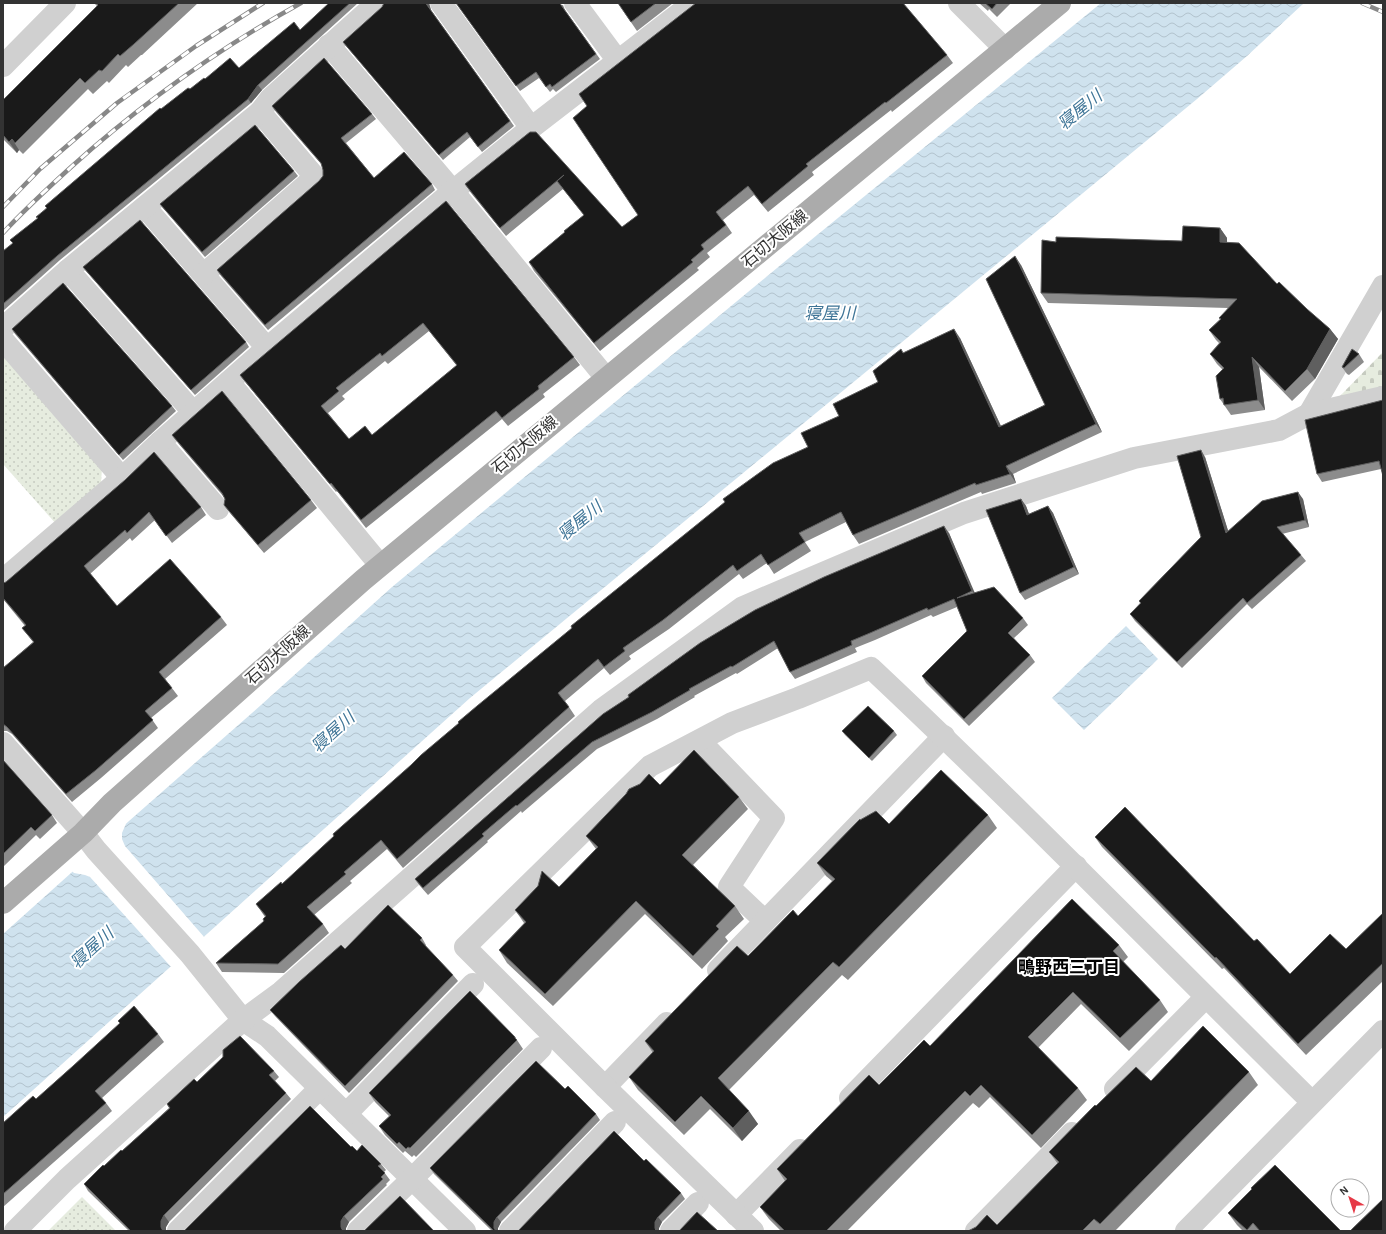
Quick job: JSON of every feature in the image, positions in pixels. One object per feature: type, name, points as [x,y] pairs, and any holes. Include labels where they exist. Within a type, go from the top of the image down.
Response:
[{"type":"main road","name":"石切大阪線","points":[[3,903],[88,840],[112,803],[380,565],[1060,3]]},
{"type":"street","points":[[3,66],[65,3]]},
{"type":"street","points":[[3,328],[68,270],[260,112],[270,99],[376,3]]},
{"type":"street","points":[[441,3],[531,128]]},
{"type":"street","points":[[575,3],[618,61]]},
{"type":"street","points":[[3,580],[122,478],[193,412],[266,348],[453,191],[531,128],[693,3]]},
{"type":"street","points":[[959,3],[1004,49]]},
{"type":"street","points":[[329,45],[453,191],[606,378]]},
{"type":"street","points":[[204,274],[315,177],[260,112]]},
{"type":"street","points":[[145,207],[266,348]]},
{"type":"street","points":[[68,270],[193,412]]},
{"type":"street","points":[[1309,414],[1383,286]]},
{"type":"street","points":[[3,340],[122,478]]},
{"type":"street","points":[[229,382],[380,565]]},
{"type":"street","points":[[15,1231],[67,1179],[243,1020],[282,992],[601,710],[744,607],[964,513],[1134,458],[1279,430],[1309,414],[1383,397]]},
{"type":"street","points":[[160,442],[218,509]]},
{"type":"street","points":[[753,1231],[605,1087],[465,947],[650,766],[732,723],[871,668],[944,736],[1312,1102]]},
{"type":"street","points":[[704,984],[944,736]]},
{"type":"street","points":[[700,740],[774,818],[730,887],[765,921]]},
{"type":"street","points":[[3,743],[190,954],[243,1020],[268,1036],[465,1231]]},
{"type":"street","points":[[836,1112],[1076,866]]},
{"type":"street","points":[[346,1114],[473,984]]},
{"type":"street","points":[[1102,1103],[1206,997]]},
{"type":"street","points":[[605,1087],[682,1007]]},
{"type":"street","points":[[1186,1231],[1383,1031]]},
{"type":"street","points":[[358,1231],[412,1179],[541,1048]]},
{"type":"street","points":[[178,1231],[320,1089]]},
{"type":"street","points":[[976,1231],[1085,1119]]},
{"type":"street","points":[[510,1231],[615,1122]]},
{"type":"street","points":[[736,1215],[814,1135]]},
{"type":"street","points":[[671,1231],[698,1203]]},
{"type":"green space","points":[[1383,352],[1383,391],[1340,396]]},
{"type":"green space","points":[[3,353],[102,468],[101,483],[57,525],[3,464]]},
{"type":"green space","points":[[82,1197],[116,1231],[48,1231]]},
{"type":"water","name":"寝屋川","points":[[1101,3],[1304,3],[1247,56],[1197,99],[470,698],[3,1117],[3,934],[392,587],[789,258]]},
{"type":"water","points":[[1126,626],[1158,659],[1084,730],[1052,698]]},
{"type":"pier","points":[[128,819],[122,833],[122,839],[125,846],[205,938],[172,968],[90,877],[74,873],[71,870]]},
{"type":"building","points":[[96,3],[179,3],[120,56],[118,54],[102,71],[99,70],[85,83],[80,78],[15,143],[12,139],[9,142],[3,135],[3,100],[98,5]]},
{"type":"building","points":[[329,3],[350,3],[258,85],[248,99],[57,256],[3,304],[3,251],[13,243],[10,240],[38,218],[36,217],[47,208],[45,206],[160,108],[161,109],[188,88],[190,89],[204,78],[205,79],[230,58],[239,68],[294,22],[300,30]]},
{"type":"building","points":[[384,3],[426,3],[510,121],[478,147],[467,132],[439,155],[343,42],[382,7]]},
{"type":"building","points":[[456,3],[560,3],[596,54],[552,87],[550,84],[546,87],[536,72],[516,86]]},
{"type":"building","points":[[618,3],[656,3],[631,22]]},
{"type":"building","points":[[696,3],[903,3],[947,55],[806,164],[808,166],[762,204],[748,186],[716,212],[726,225],[701,245],[704,249],[691,260],[693,262],[594,343],[529,262],[584,215],[557,181],[564,175],[500,228],[465,184],[530,132],[536,132],[622,227],[638,215],[573,118],[587,106],[579,94]]},
{"type":"building","points":[[985,3],[997,3],[992,9]]},
{"type":"building","points":[[324,58],[372,114],[341,138],[374,178],[404,152],[432,184],[265,325],[217,270],[323,176],[321,163],[272,106]]},
{"type":"building","points":[[255,125],[294,171],[202,252],[160,204]]},
{"type":"building","points":[[446,201],[574,357],[538,386],[539,389],[502,418],[496,411],[361,520],[240,375]],"holes":[[[423,323],[457,365],[372,435],[365,426],[349,439],[321,406],[339,391],[336,388],[380,353],[382,356]]]},
{"type":"building","points":[[140,220],[246,342],[191,390],[83,267]]},
{"type":"building","points":[[1183,226],[1220,228],[1220,242],[1239,243],[1277,284],[1279,282],[1330,329],[1307,369],[1285,391],[1252,357],[1258,400],[1224,405],[1223,398],[1220,399],[1216,376],[1224,368],[1210,354],[1221,342],[1209,330],[1221,319],[1219,318],[1237,299],[1041,293],[1042,240],[1056,242],[1056,237],[1182,241]]},
{"type":"building","points":[[1015,256],[1096,424],[1006,466],[1010,474],[976,485],[975,483],[853,535],[841,512],[799,533],[805,542],[768,565],[761,554],[737,571],[733,565],[663,620],[623,648],[625,651],[604,667],[598,659],[558,693],[569,707],[397,859],[381,840],[344,872],[346,874],[307,907],[323,924],[278,964],[216,963],[264,921],[263,919],[266,916],[256,904],[281,882],[282,884],[334,836],[333,834],[421,755],[477,706],[572,628],[571,626],[725,502],[723,499],[773,463],[808,447],[801,433],[839,416],[833,404],[878,382],[873,371],[901,349],[903,353],[954,329],[999,427],[1045,405],[986,279]]},
{"type":"building","points":[[63,283],[172,406],[119,455],[12,329]]},
{"type":"building","points":[[1352,349],[1359,354],[1344,368],[1342,367]]},
{"type":"building","points":[[222,391],[311,500],[258,545],[224,505],[225,499],[222,493],[172,435]]},
{"type":"building","points":[[1383,400],[1383,476],[1379,461],[1317,474],[1305,420]]},
{"type":"building","points":[[1201,450],[1226,533],[1262,501],[1298,492],[1305,520],[1277,527],[1301,555],[1247,603],[1243,598],[1177,662],[1130,614],[1141,603],[1139,601],[1201,537],[1177,456]]},
{"type":"building","points":[[154,452],[201,507],[166,536],[149,512],[127,533],[125,530],[84,566],[117,606],[170,559],[221,617],[159,672],[172,688],[145,711],[153,720],[66,794],[3,724],[3,668],[34,642],[22,628],[26,625],[3,598],[3,583],[125,480]]},
{"type":"building","points":[[1021,499],[1027,515],[1048,506],[1074,567],[1020,593],[986,510]]},
{"type":"building","points":[[944,526],[972,591],[957,598],[994,587],[1023,618],[1008,633],[1030,655],[964,719],[922,676],[967,631],[954,599],[928,610],[927,608],[851,641],[852,645],[790,672],[774,641],[732,667],[731,666],[689,689],[690,690],[652,712],[592,742],[482,834],[484,836],[423,888],[415,879],[603,714],[629,697],[628,695],[700,643],[755,610],[824,577]]},
{"type":"building","points":[[868,706],[894,731],[869,758],[842,731]]},
{"type":"building","points":[[694,750],[739,797],[682,855],[735,906],[716,926],[719,929],[693,956],[636,901],[545,994],[499,950],[526,922],[515,910],[538,886],[542,871],[559,887],[598,847],[586,836],[629,789],[640,784],[649,774],[660,785]]},
{"type":"building","points":[[3,760],[52,815],[35,831],[31,827],[3,854]]},
{"type":"building","points":[[941,770],[988,815],[839,967],[833,962],[718,1078],[749,1111],[733,1128],[701,1096],[675,1122],[629,1077],[654,1051],[645,1041],[737,946],[748,956],[793,910],[798,916],[835,879],[817,863],[860,819],[876,811],[889,824]]},
{"type":"building","points":[[1125,807],[1254,941],[1257,939],[1290,974],[1330,934],[1346,949],[1383,913],[1383,963],[1298,1044],[1216,957],[1215,958],[1095,837]]},
{"type":"building","points":[[1072,899],[1119,945],[1113,951],[1160,1000],[1120,1038],[1073,992],[1028,1037],[1078,1088],[1032,1135],[981,1085],[970,1096],[965,1091],[826,1231],[785,1231],[760,1207],[787,1179],[777,1169],[869,1075],[879,1085],[924,1040],[930,1046]]},
{"type":"building","points":[[388,905],[422,938],[420,940],[453,975],[345,1086],[270,1010],[341,945],[345,949]]},
{"type":"building","points":[[470,991],[517,1040],[410,1148],[408,1147],[406,1149],[399,1142],[397,1144],[379,1126],[391,1115],[369,1093]]},
{"type":"building","points":[[134,1006],[158,1034],[95,1091],[106,1103],[3,1194],[3,1123],[33,1096],[36,1099],[73,1066],[120,1023],[118,1021]]},
{"type":"building","points":[[1203,1026],[1249,1072],[1100,1224],[1094,1219],[1082,1231],[968,1231],[976,1227],[987,1215],[997,1225],[1059,1162],[1049,1152],[1095,1105],[1096,1106],[1136,1067],[1151,1081]]},
{"type":"building","points":[[240,1036],[274,1071],[269,1075],[286,1093],[164,1215],[161,1221],[163,1231],[131,1231],[84,1184],[103,1165],[104,1166],[121,1150],[122,1151],[170,1108],[167,1104],[194,1079],[197,1082],[223,1057],[223,1050]]},
{"type":"building","points":[[536,1061],[565,1089],[568,1086],[596,1114],[497,1217],[494,1222],[494,1228],[496,1231],[494,1231],[430,1168]]},
{"type":"building","points":[[310,1106],[351,1147],[352,1146],[357,1151],[362,1145],[381,1164],[378,1166],[385,1173],[381,1177],[383,1179],[344,1216],[341,1221],[343,1231],[184,1231]]},
{"type":"building","points":[[614,1131],[644,1161],[646,1159],[681,1193],[658,1217],[655,1222],[656,1231],[518,1231]]},
{"type":"building","points":[[1275,1165],[1341,1231],[1260,1231],[1253,1223],[1247,1230],[1228,1213]]},
{"type":"building","points":[[400,1196],[434,1231],[364,1231]]},
{"type":"building","points":[[1383,1199],[1383,1231],[1350,1231],[1363,1218],[1370,1218],[1370,1212]]},
{"type":"building","points":[[697,1212],[718,1231],[679,1231]]},
{"type":"railway","points":[[3,207],[40,169],[117,103],[196,46],[263,3]]},
{"type":"railway","points":[[3,233],[27,208],[70,168],[97,144],[152,100],[240,39],[301,3]]},
{"type":"railway","points":[[1362,3],[1383,12]]},
{"type":"district","name":"鴫野西三丁目","points":[[1069,967]]}]
